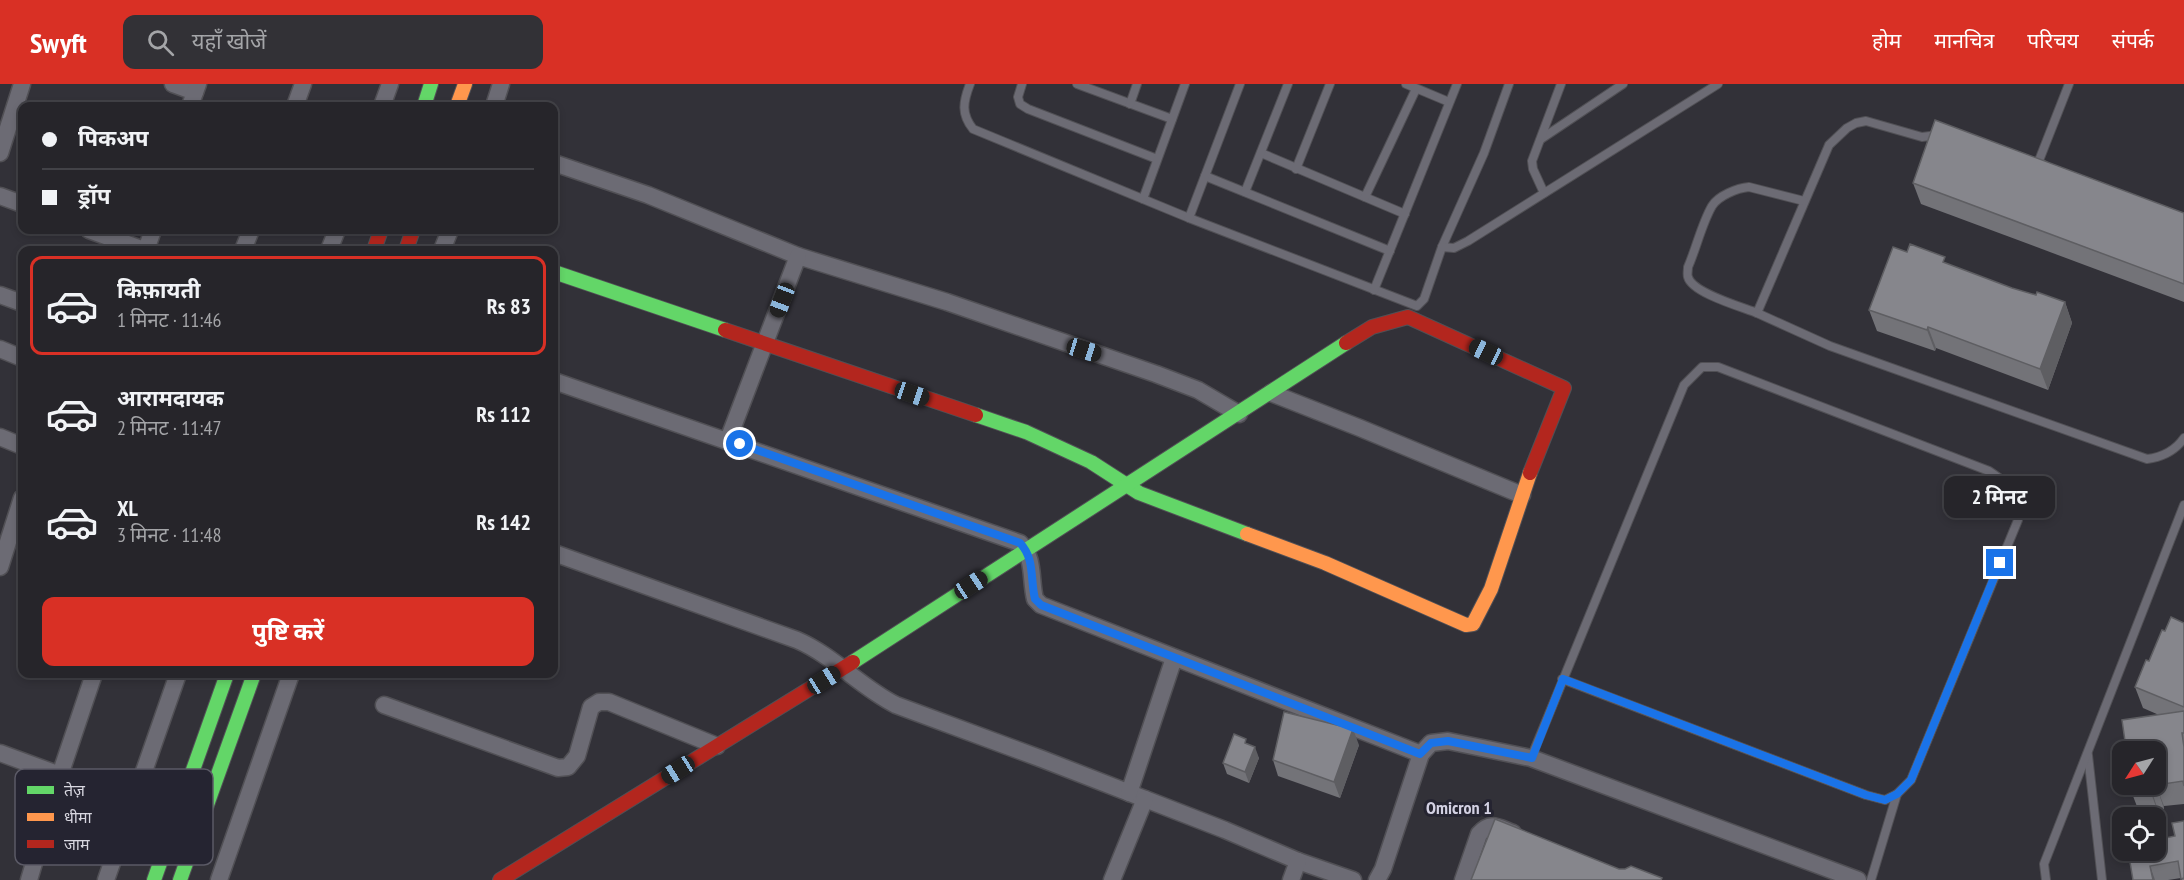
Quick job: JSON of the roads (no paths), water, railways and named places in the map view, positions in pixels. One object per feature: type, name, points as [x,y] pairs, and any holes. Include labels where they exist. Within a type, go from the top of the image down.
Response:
[{"type":"street","points":[[0,153],[22,84]]},
{"type":"street","points":[[173,84],[194,94]]},
{"type":"street","points":[[296,102],[303,84]]},
{"type":"street","points":[[383,102],[390,84]]},
{"type":"street","points":[[425,102],[431,84]]},
{"type":"street","points":[[458,102],[465,84]]},
{"type":"street","points":[[495,102],[501,84]]},
{"type":"street","points":[[558,164],[648,195],[798,256],[947,302],[1129,364],[1198,390],[1239,414]]},
{"type":"street","points":[[0,196],[18,203]]},
{"type":"street","points":[[100,234],[134,246]]},
{"type":"street","points":[[728,440],[798,256]]},
{"type":"street","points":[[500,880],[842,669],[1126,485],[1143,472],[1239,414],[1372,327],[1407,317],[1564,388],[1522,495],[1487,600],[1479,619],[1473,624],[1466,625],[1369,581],[1138,493],[1126,485],[1091,462],[1026,432],[558,273]]},
{"type":"street","points":[[0,295],[18,302]]},
{"type":"street","points":[[0,350],[18,357]]},
{"type":"street","points":[[558,382],[1020,543],[1031,561],[1035,599],[1041,605],[1420,754]]},
{"type":"street","points":[[1271,393],[1522,495]]},
{"type":"street","points":[[0,437],[18,444]]},
{"type":"street","points":[[0,567],[18,511]]},
{"type":"street","points":[[558,554],[812,646],[882,698],[896,705],[1225,830],[1298,861],[1353,880]]},
{"type":"street","points":[[1112,880],[1174,658]]},
{"type":"street","points":[[62,769],[93,678]]},
{"type":"street","points":[[145,769],[177,678]]},
{"type":"street","points":[[193,769],[226,678]]},
{"type":"street","points":[[213,788],[253,678]]},
{"type":"street","points":[[219,880],[290,678]]},
{"type":"street","points":[[384,705],[558,768],[568,767],[577,756],[591,707],[599,702],[609,702],[717,746]]},
{"type":"street","points":[[1377,880],[1383,869],[1420,754],[1431,743],[1448,741],[1532,758],[1818,873],[1853,879]]},
{"type":"street","points":[[0,753],[44,769]]},
{"type":"street","points":[[1463,880],[1479,834],[1488,826],[1495,826],[1526,838]]},
{"type":"street","points":[[1291,880],[1298,861]]},
{"type":"street","points":[[29,880],[33,865]]},
{"type":"street","points":[[106,880],[111,865]]},
{"type":"street","points":[[154,880],[159,865]]},
{"type":"street","points":[[180,880],[185,865]]},
{"type":"lane","points":[[970,84],[963,106],[965,119],[973,129],[1189,218],[1413,306],[1421,304],[1442,247],[1484,153],[1509,84]]},
{"type":"lane","points":[[1022,84],[1018,98],[1020,104],[1028,109],[1157,159]]},
{"type":"lane","points":[[1077,84],[1172,120]]},
{"type":"lane","points":[[1130,104],[1137,84]]},
{"type":"lane","points":[[1143,199],[1185,84]]},
{"type":"lane","points":[[1189,218],[1239,84]]},
{"type":"lane","points":[[1245,192],[1288,84]]},
{"type":"lane","points":[[1296,169],[1330,84]]},
{"type":"lane","points":[[1406,84],[1449,102]]},
{"type":"lane","points":[[1374,290],[1457,84]]},
{"type":"lane","points":[[1544,193],[1533,169],[1532,161],[1561,84]]},
{"type":"lane","points":[[1540,140],[1623,84]]},
{"type":"lane","points":[[1442,247],[1460,246],[1718,84]]},
{"type":"lane","points":[[2038,163],[2068,84]]},
{"type":"lane","points":[[1365,197],[1416,88]]},
{"type":"lane","points":[[1757,313],[1829,145],[1847,128],[1866,121],[1922,137],[1947,134]]},
{"type":"lane","points":[[1261,153],[1405,214]]},
{"type":"lane","points":[[2028,159],[2049,167]]},
{"type":"lane","points":[[1205,176],[1390,250]]},
{"type":"lane","points":[[1804,201],[1749,187],[1733,191],[1712,205],[1688,267],[1687,276],[1692,284],[1700,290],[1830,346],[2147,459],[2159,458],[2174,450],[2184,438]]},
{"type":"lane","points":[[1532,758],[1563,679],[1684,385],[1702,367],[1718,367],[1989,471],[2006,482],[2016,495],[2018,520],[1911,780],[1897,794],[1885,800],[1866,795],[1563,679]]},
{"type":"lane","points":[[2046,880],[2044,864],[2184,505]]},
{"type":"lane","points":[[2088,753],[2102,880]]},
{"type":"lane","points":[[1870,880],[1897,794]]},
{"type":"district","name":"Omicron 1","points":[[1459,808]]}]
